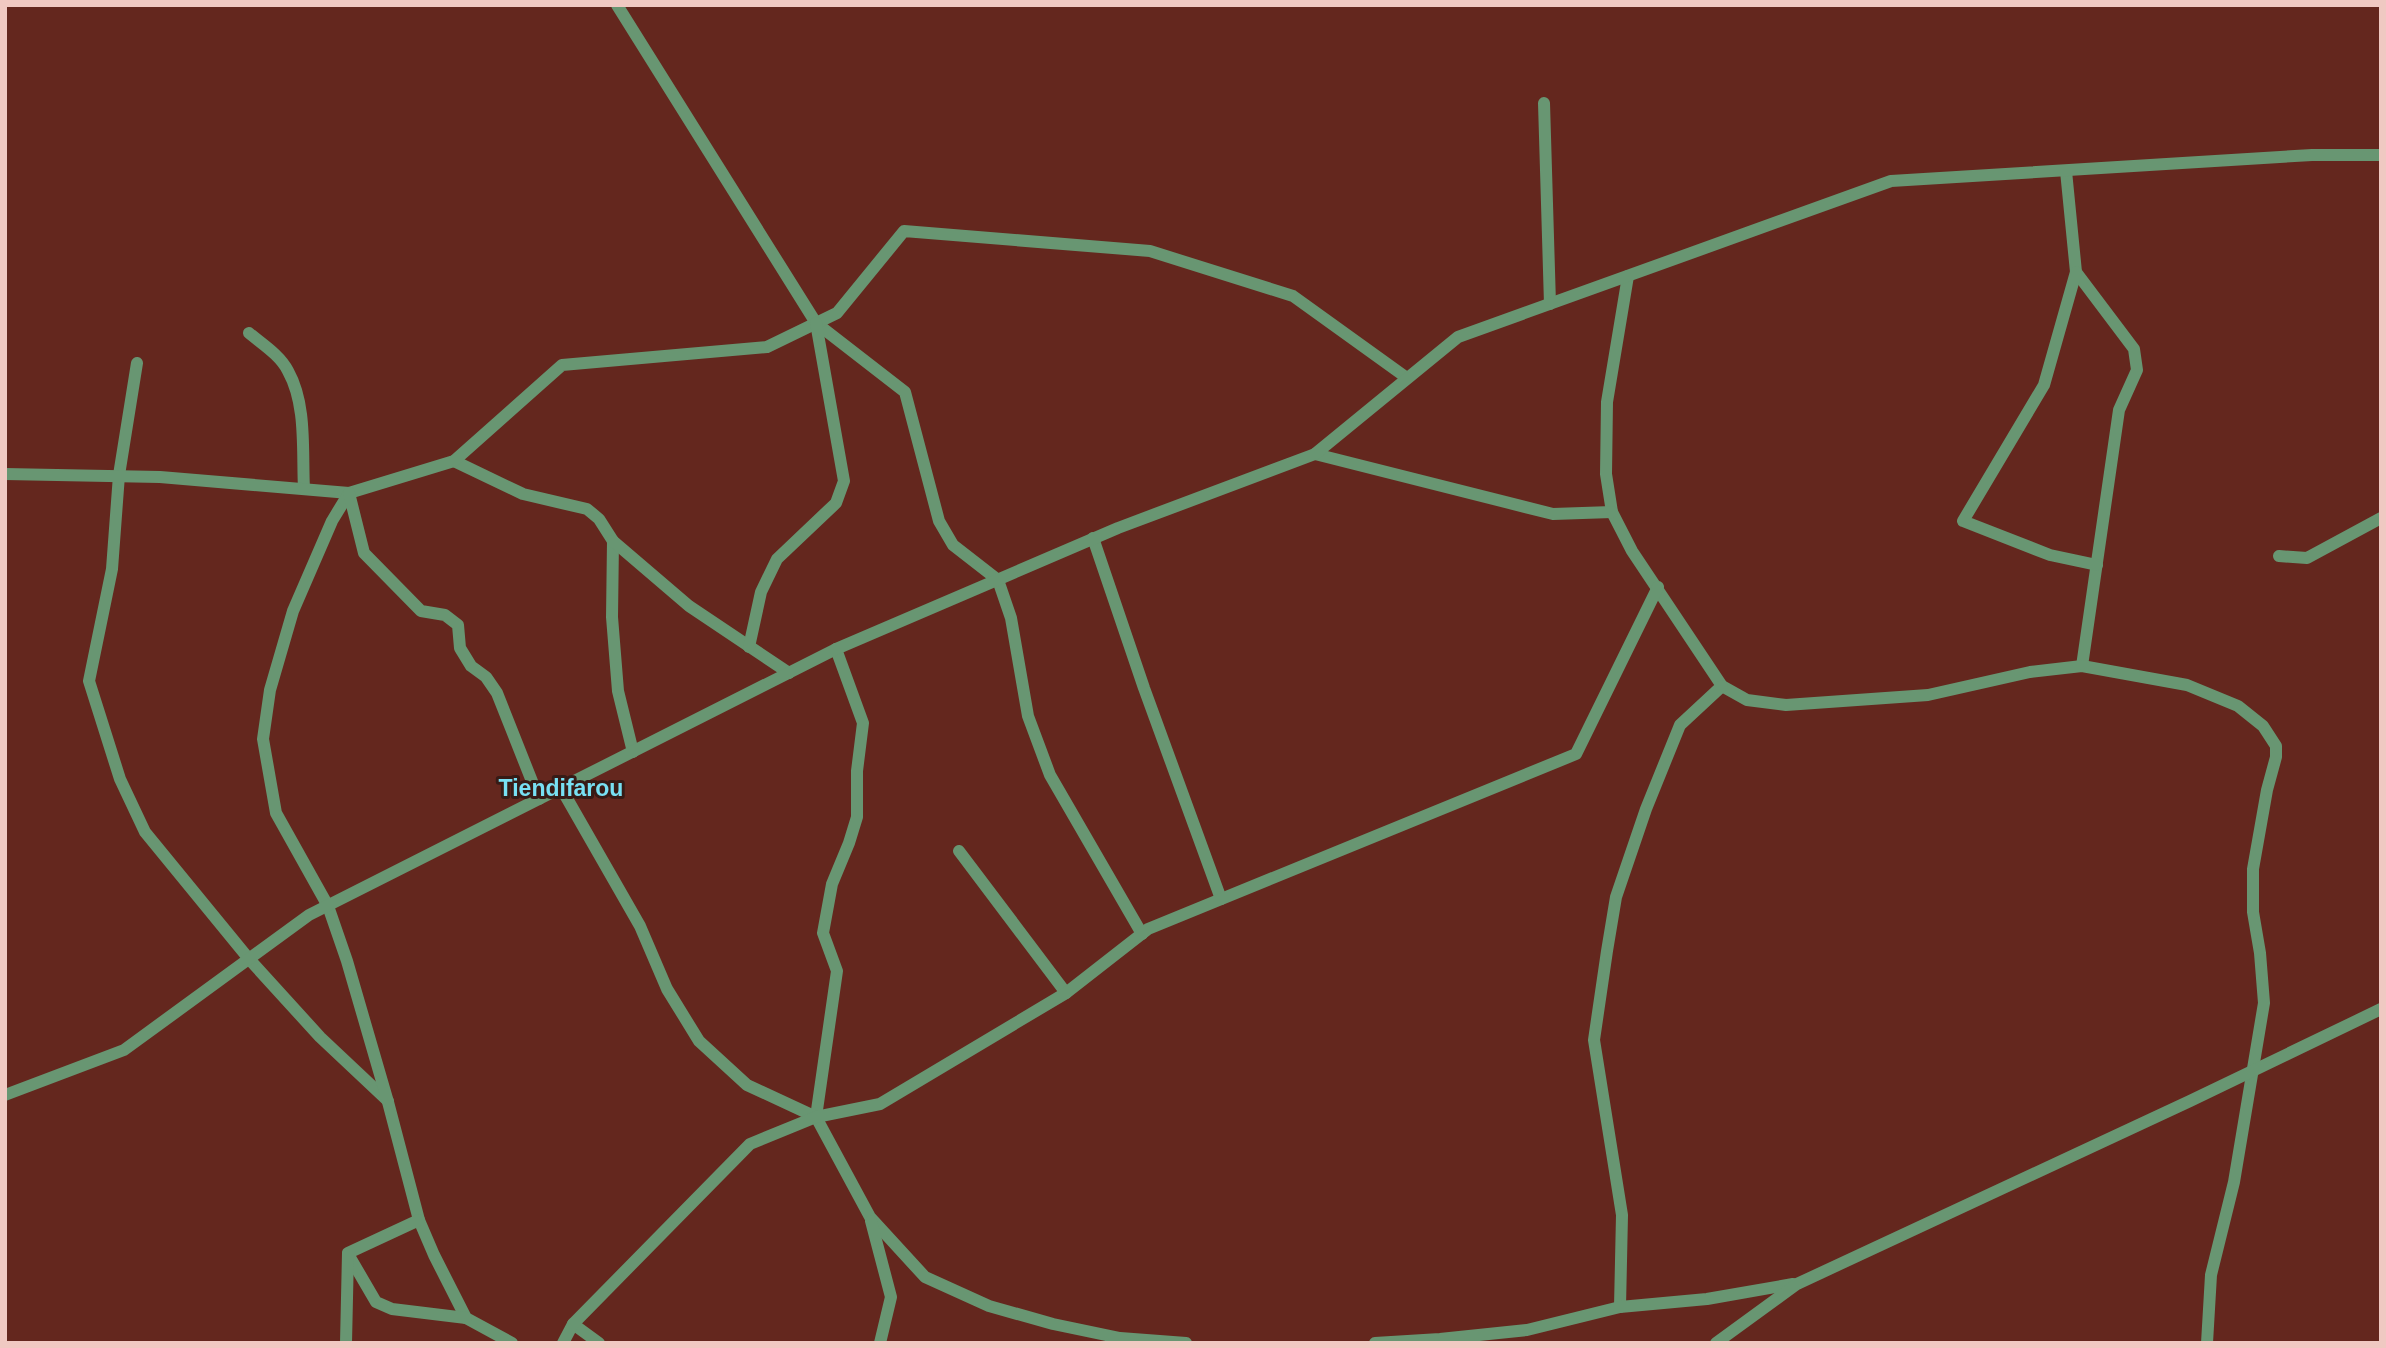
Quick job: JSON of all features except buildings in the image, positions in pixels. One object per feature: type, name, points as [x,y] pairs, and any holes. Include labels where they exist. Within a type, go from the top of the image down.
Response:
[{"type":"street","points":[[617,5],[816,323],[905,392],[939,521],[954,545],[998,580],[1011,618],[1028,716],[1050,775],[1142,934]]},
{"type":"street","points":[[1544,103],[1550,304]]},
{"type":"street","points":[[5,1095],[124,1050],[309,915],[836,649],[1093,538],[1315,454],[1458,337],[1891,181],[2312,155],[2381,155]]},
{"type":"street","points":[[2066,170],[2076,272],[2044,385],[1963,521],[2050,555],[2096,565]]},
{"type":"street","points":[[5,474],[119,475],[349,493],[454,461],[562,365],[767,347],[837,313],[904,231],[1150,251],[1293,296],[1406,378]]},
{"type":"street","points":[[2076,272],[2134,349],[2137,370],[2119,410],[2082,666]]},
{"type":"street","points":[[1628,276],[1607,402],[1606,474],[1612,512],[1632,551],[1722,685],[1747,700],[1786,705],[1928,695],[2030,672],[2082,666],[2186,685],[2238,706],[2263,726],[2276,747],[2253,870],[2253,912],[2264,1003],[2255,1070],[2234,1182],[2211,1275],[2207,1343]]},
{"type":"street","points":[[749,647],[761,592],[777,559],[836,503],[844,481],[816,323]]},
{"type":"street","points":[[248,333],[270,349],[287,369],[299,397],[304,489]]},
{"type":"street","points":[[137,363],[119,475],[112,569],[89,681],[120,779],[145,832],[249,959],[320,1037],[388,1102]]},
{"type":"street","points":[[1315,454],[1553,514],[1612,512]]},
{"type":"street","points":[[454,461],[523,494],[587,509],[599,519],[613,541],[689,606],[789,673]]},
{"type":"street","points":[[349,493],[363,554],[421,611],[445,615],[458,625],[460,648],[471,666],[486,677],[497,692],[540,799]]},
{"type":"street","points":[[349,493],[332,522],[293,611],[270,690],[263,739],[276,813],[328,906],[388,1102],[419,1220],[466,1318]]},
{"type":"street","points":[[2279,556],[2306,558],[2381,518]]},
{"type":"street","points":[[1093,538],[1221,900]]},
{"type":"street","points":[[613,541],[612,617],[618,691],[633,752]]},
{"type":"street","points":[[563,1343],[573,1324],[750,1144],[816,1117],[880,1104],[1066,993],[1148,929],[1576,754],[1658,587]]},
{"type":"street","points":[[836,649],[863,723],[857,771],[857,817],[832,884],[823,933],[837,971],[816,1117],[870,1217],[891,1297],[880,1343]]},
{"type":"street","points":[[1620,1307],[1622,1215],[1594,1040],[1607,951],[1616,897],[1646,809],[1680,724],[1722,685]]},
{"type":"street","points":[[561,788],[640,926],[667,989],[699,1041],[747,1085],[816,1117]]},
{"type":"street","points":[[959,851],[1066,993]]},
{"type":"street","points":[[1716,1343],[1797,1284],[2381,1009]]},
{"type":"street","points":[[870,1217],[925,1277],[989,1306],[1053,1324],[1119,1338],[1186,1343]]},
{"type":"street","points":[[348,1253],[419,1220]]},
{"type":"street","points":[[348,1253],[376,1302],[391,1308],[466,1318],[512,1343]]},
{"type":"street","points":[[346,1343],[348,1253]]},
{"type":"street","points":[[1375,1343],[1527,1330],[1620,1307],[1707,1298],[1797,1284]]},
{"type":"street","points":[[573,1324],[599,1343]]},
{"type":"street","points":[[1098,1343],[1119,1338]]},
{"type":"district","name":"Tiendifarou","points":[[561,788]]}]
